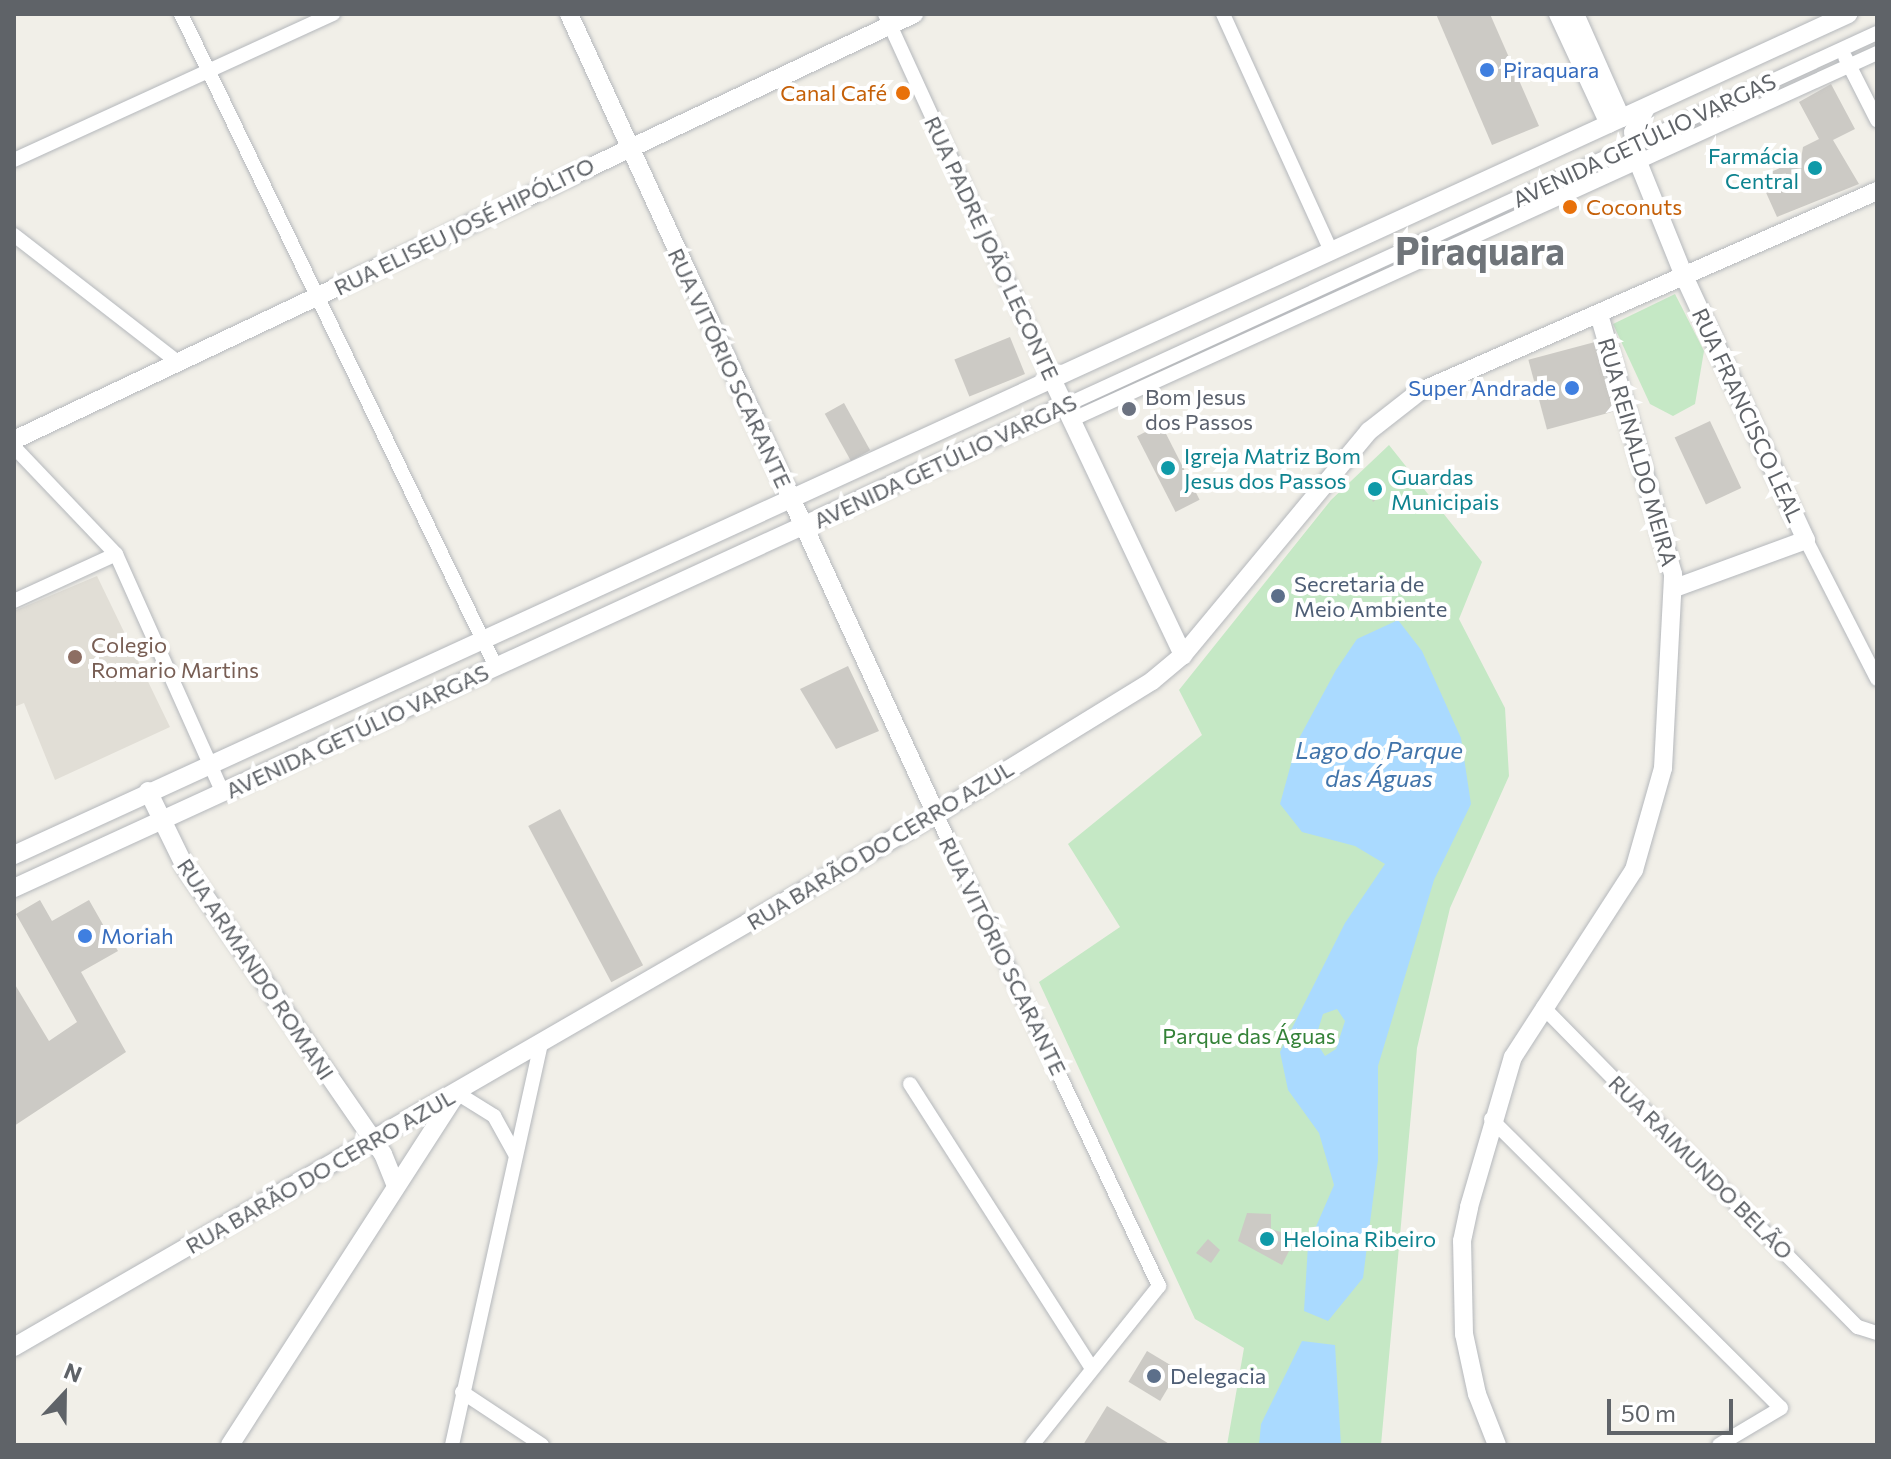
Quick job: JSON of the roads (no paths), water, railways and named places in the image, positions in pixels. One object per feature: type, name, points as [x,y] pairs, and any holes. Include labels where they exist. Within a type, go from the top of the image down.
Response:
[{"type":"main road","name":"RUA VITÓRIO SCARANTE","points":[[569,14],[626,146],[792,498],[936,814]]},
{"type":"main road","name":"RUA ELISEU JOSÉ HIPÓLITO","points":[[14,440],[317,299],[888,20],[914,14]]},
{"type":"main road","points":[[1558,14],[1615,121]]},
{"type":"main road","points":[[1575,14],[1615,121]]},
{"type":"main road","name":"AVENIDA GETÚLIO VARGAS","points":[[14,855],[1848,14]]},
{"type":"main road","points":[[1636,154],[1636,118],[1651,104]]},
{"type":"main road","points":[[1591,132],[1618,132],[1636,154]]},
{"type":"main road","name":"RUA FRANCISCO LEAL","points":[[1636,154],[1684,276],[1806,540]]},
{"type":"main road","name":"RUA BARÃO DO CERRO AZUL","points":[[14,1347],[936,814],[1152,681],[1183,655],[1369,431],[1419,392],[1600,317],[1684,276],[1877,191]]},
{"type":"main road","name":"RUA REINALDO MEIRA","points":[[1497,1445],[1470,1364],[1461,1277],[1465,1223],[1491,1119],[1513,1057],[1543,1007],[1621,894],[1646,841],[1663,768],[1675,588],[1669,548],[1600,317]]},
{"type":"main road","name":"RUA PADRE JOÃO LECONTE","points":[[1052,379],[1183,655]]},
{"type":"main road","name":"AVENIDA GETÚLIO VARGAS","points":[[14,888],[160,818],[223,793],[803,526],[1068,413]]},
{"type":"main road","points":[[1675,588],[1806,540]]},
{"type":"main road","name":"RUA ARMANDO ROMANI","points":[[148,791],[185,867],[374,1141],[396,1186]]},
{"type":"main road","points":[[230,1445],[457,1093]]},
{"type":"street","points":[[181,14],[496,667]]},
{"type":"street","points":[[14,160],[333,14]]},
{"type":"street","points":[[1223,14],[1331,251]]},
{"type":"street","name":"RUA PADRE JOÃO LECONTE","points":[[888,20],[1052,379]]},
{"type":"street","name":"AVENIDA GETÚLIO VARGAS","points":[[1636,154],[1877,33]]},
{"type":"street","points":[[1840,50],[1877,120]]},
{"type":"street","name":"AVENIDA GETÚLIO VARGAS","points":[[1068,413],[1636,154],[1877,53]]},
{"type":"street","points":[[14,235],[178,362]]},
{"type":"street","points":[[14,447],[116,554],[223,793]]},
{"type":"street","name":"RUA FRANCISCO LEAL","points":[[1806,540],[1877,679]]},
{"type":"street","points":[[14,601],[116,554]]},
{"type":"street","name":"RUA VITÓRIO SCARANTE","points":[[936,814],[1159,1286],[1090,1365]]},
{"type":"street","name":"RUA RAIMUNDO BELÃO","points":[[1543,1007],[1858,1327],[1877,1333]]},
{"type":"street","points":[[452,1445],[541,1044]]},
{"type":"street","points":[[910,1084],[1090,1365],[1032,1445]]},
{"type":"street","points":[[457,1093],[494,1116],[515,1155]]},
{"type":"street","points":[[1491,1119],[1781,1408],[1725,1443]]},
{"type":"street","points":[[462,1392],[542,1445]]},
{"type":"water","name":"Lago do Parque das Águas","points":[[1398,620],[1422,651],[1461,738],[1471,804],[1434,880],[1378,1066],[1378,1160],[1363,1278],[1328,1321],[1304,1311],[1308,1245],[1334,1185],[1319,1133],[1288,1090],[1280,1052],[1345,923],[1385,864],[1355,846],[1302,832],[1280,804],[1297,742],[1336,670],[1357,639]],"holes":[[[1337,1009],[1345,1021],[1336,1049],[1325,1056],[1315,1040],[1323,1014]]]},
{"type":"water","points":[[1302,1341],[1335,1345],[1341,1445],[1259,1445],[1261,1424]]},
{"type":"place","name":"Piraquara","points":[[1487,70]]},
{"type":"place","name":"Canal Café","points":[[903,93]]},
{"type":"place","name":"Farmácia Central","points":[[1815,168]]},
{"type":"place","name":"Coconuts","points":[[1570,207]]},
{"type":"place","name":"Super Andrade","points":[[1572,388]]},
{"type":"place","name":"Bom Jesus dos Passos","points":[[1129,409]]},
{"type":"place","name":"Igreja Matriz Bom Jesus dos Passos","points":[[1168,468]]},
{"type":"place","name":"Guardas Municipais","points":[[1375,489]]},
{"type":"place","name":"Secretaria de Meio Ambiente","points":[[1278,596]]},
{"type":"place","name":"Colegio Romario Martins","points":[[75,657]]},
{"type":"place","name":"Moriah","points":[[85,936]]},
{"type":"place","name":"Heloina Ribeiro","points":[[1267,1239]]},
{"type":"place","name":"Delegacia","points":[[1154,1376]]},
{"type":"district","name":"Piraquara","points":[[1480,250]]},
{"type":"park label","name":"Parque das Águas","points":[[1249,1036]]}]
